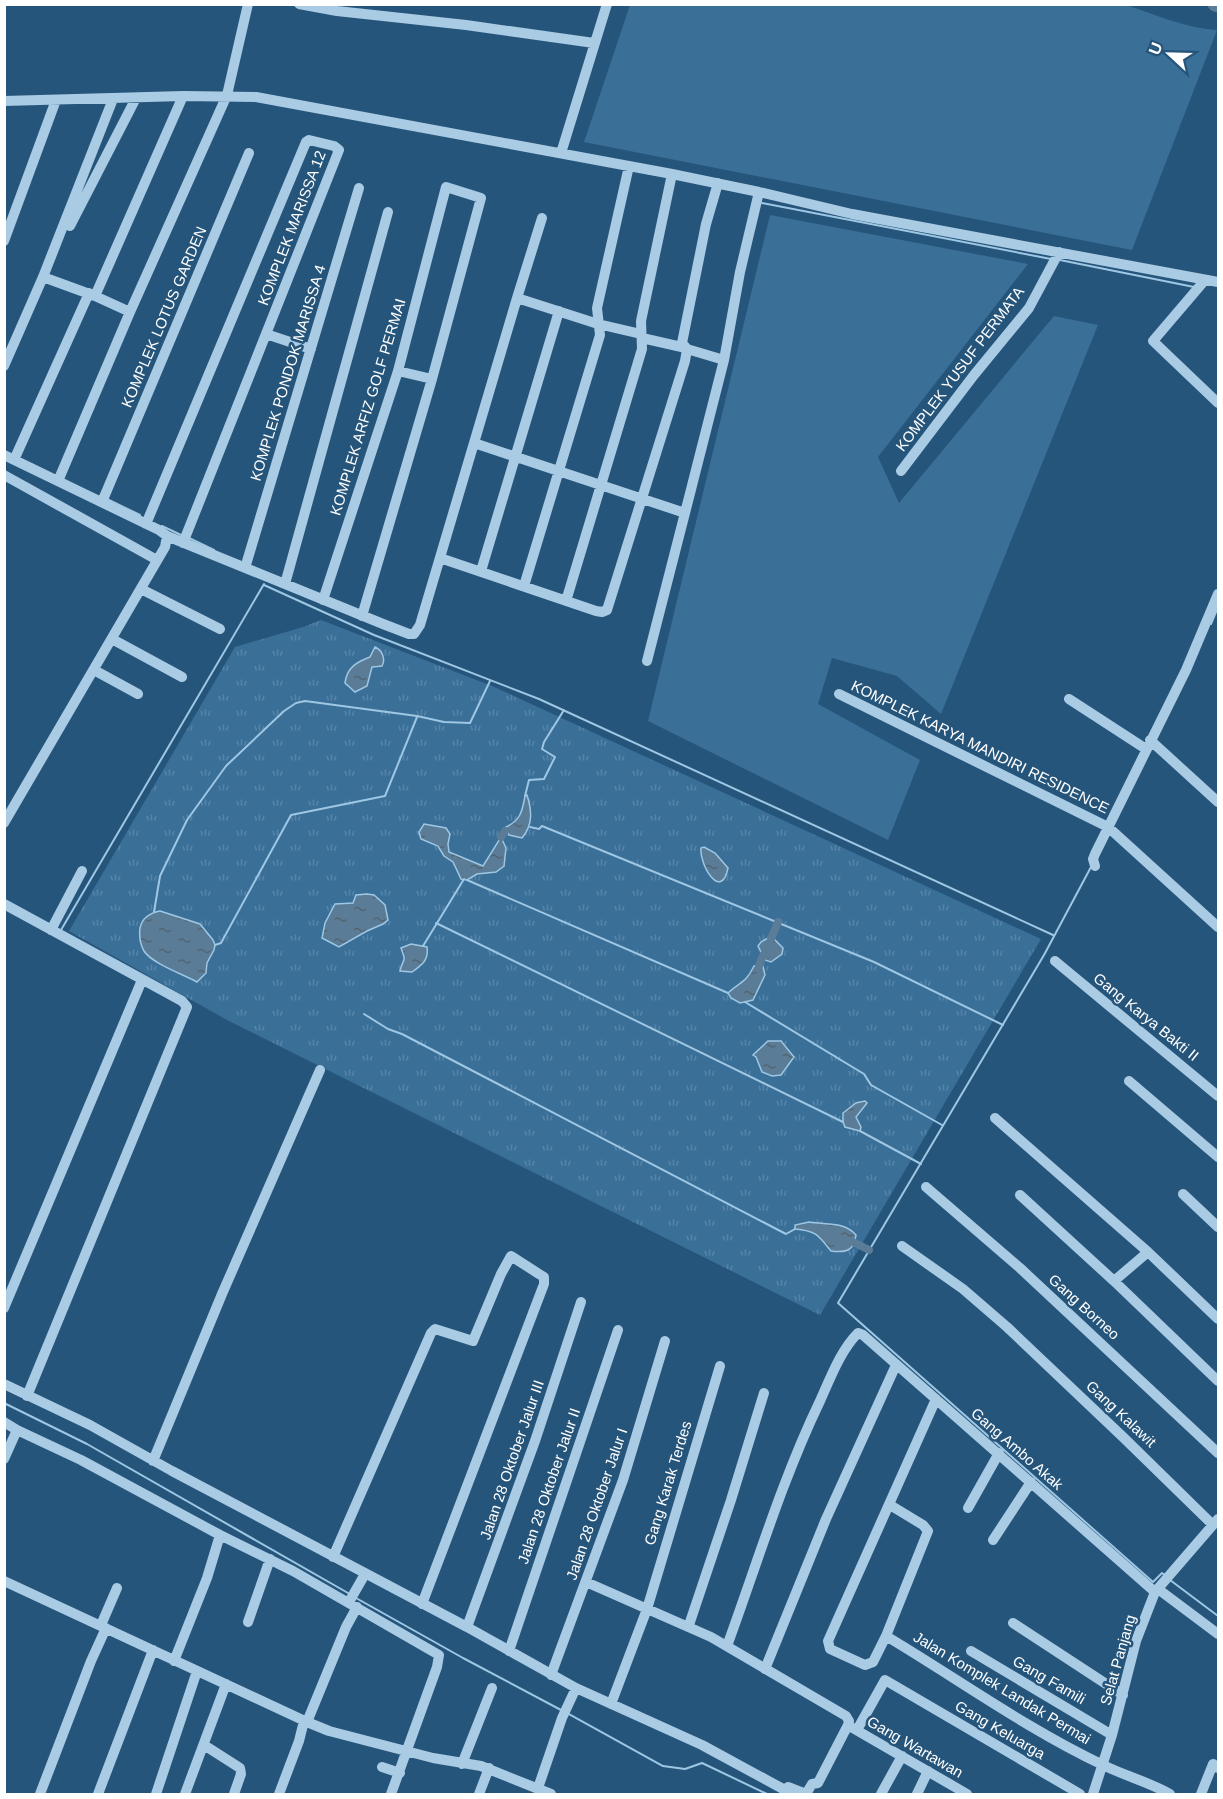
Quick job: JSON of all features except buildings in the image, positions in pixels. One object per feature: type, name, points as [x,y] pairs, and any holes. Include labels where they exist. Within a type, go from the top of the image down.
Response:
[{"type":"street","points":[[58,481],[226,95],[248,4]]},
{"type":"street","points":[[299,4],[337,11],[442,22],[594,43]]},
{"type":"street","points":[[561,153],[607,4]]},
{"type":"street","points":[[4,101],[226,95],[256,97],[672,174],[852,214],[1218,282]]},
{"type":"street","points":[[183,96],[92,295],[9,458],[58,481],[104,497],[167,536],[185,539],[245,568],[409,634],[416,633],[420,625],[542,218]]},
{"type":"street","points":[[43,277],[136,98]]},
{"type":"street","points":[[4,366],[43,277],[113,99]]},
{"type":"street","points":[[4,241],[56,100]]},
{"type":"street","name":"KOMPLEK MARISSA 12","points":[[146,524],[306,142],[309,140],[334,146],[339,150],[185,539]]},
{"type":"street","name":"KOMPLEK LOTUS GARDEN","points":[[104,497],[249,153]]},
{"type":"street","points":[[524,586],[600,335],[597,308],[629,166]]},
{"type":"street","points":[[566,601],[642,349],[641,321],[672,174]]},
{"type":"street","points":[[687,349],[682,343],[706,224],[718,183]]},
{"type":"street","name":"KOMPLEK ARFIZ GOLF PERMAI","points":[[323,600],[398,371],[446,187],[481,198],[432,379]]},
{"type":"street","name":"KOMPLEK PONDOK MARISSA 4","points":[[245,568],[359,188]]},
{"type":"street","points":[[647,661],[724,360],[740,272],[759,192]]},
{"type":"street","points":[[285,584],[388,212]]},
{"type":"street","name":"KOMPLEK YUSUF PERMATA","points":[[901,471],[985,360],[1029,308],[1059,252]]},
{"type":"street","points":[[43,277],[130,312]]},
{"type":"street","points":[[1205,280],[1153,341],[1218,403]]},
{"type":"street","points":[[517,298],[724,360]]},
{"type":"street","points":[[481,571],[559,311]]},
{"type":"street","points":[[266,334],[311,349]]},
{"type":"street","points":[[440,558],[566,601],[602,612],[607,610],[687,349]]},
{"type":"street","points":[[362,615],[432,379],[398,371]]},
{"type":"street","points":[[474,443],[685,513]]},
{"type":"street","points":[[4,475],[157,560]]},
{"type":"street","points":[[4,823],[165,547],[167,536]]},
{"type":"street","points":[[141,589],[220,629]]},
{"type":"street","points":[[1095,866],[1093,856],[1151,744],[1218,597]]},
{"type":"street","points":[[112,639],[182,677]]},
{"type":"street","points":[[94,670],[138,694]]},
{"type":"street","name":"KOMPLEK KARYA MANDIRI RESIDENCE","points":[[839,694],[1108,827],[1218,927]]},
{"type":"street","points":[[1069,699],[1151,744],[1218,802]]},
{"type":"street","points":[[51,930],[82,871]]},
{"type":"street","points":[[4,904],[182,1001],[186,1006],[27,1396]]},
{"type":"street","name":"Gang Karya Bakti II","points":[[1055,961],[1218,1096]]},
{"type":"street","points":[[4,1308],[142,980]]},
{"type":"street","points":[[153,1461],[222,1294],[320,1070]]},
{"type":"street","points":[[1129,1081],[1218,1157]]},
{"type":"street","points":[[995,1118],[1148,1252],[1218,1319]]},
{"type":"street","name":"Gang Borneo","points":[[926,1187],[1020,1268],[1218,1453]]},
{"type":"street","points":[[1183,1194],[1218,1227]]},
{"type":"street","points":[[1020,1195],[1218,1381]]},
{"type":"street","name":"Gang Kalawit","points":[[902,1246],[963,1289],[1007,1327],[1216,1522]]},
{"type":"street","points":[[1114,1281],[1148,1252]]},
{"type":"street","points":[[333,1557],[431,1333],[435,1329],[472,1342],[511,1256],[543,1277],[544,1284],[422,1604]]},
{"type":"street","name":"Jalan 28 Oktober Jalur III","points":[[467,1627],[535,1441],[581,1302]]},
{"type":"street","name":"Jalan 28 Oktober Jalur II","points":[[509,1651],[618,1330]]},
{"type":"street","name":"Gang Ambo Akak","points":[[728,1646],[810,1421],[830,1378],[856,1334],[863,1335],[1032,1482],[1162,1584],[1218,1634]]},
{"type":"street","name":"Jalan 28 Oktober Jalur I","points":[[551,1675],[623,1480],[665,1341]]},
{"type":"street","points":[[765,1669],[822,1528],[896,1365]]},
{"type":"street","name":"Gang Karak Terdes","points":[[611,1704],[646,1609],[720,1366]]},
{"type":"street","points":[[4,1384],[90,1425],[333,1557],[363,1579],[422,1604],[467,1627],[551,1675],[573,1693],[611,1704],[702,1745],[784,1792],[788,1787],[806,1794],[812,1784],[818,1783],[852,1728]]},
{"type":"street","points":[[689,1625],[735,1490],[764,1393]]},
{"type":"street","points":[[890,1505],[928,1531],[886,1636],[873,1662],[869,1665],[830,1649],[828,1641],[936,1399]]},
{"type":"street","points":[[4,1422],[353,1602],[440,1656],[391,1794]]},
{"type":"street","points":[[4,1459],[17,1430]]},
{"type":"street","points":[[968,1508],[999,1453]]},
{"type":"street","points":[[993,1540],[1032,1482]]},
{"type":"street","name":"Selat Panjang","points":[[1094,1794],[1136,1641],[1162,1584],[1216,1522]]},
{"type":"street","points":[[174,1661],[207,1578],[220,1535]]},
{"type":"street","points":[[248,1622],[270,1559]]},
{"type":"street","points":[[279,1794],[363,1579]]},
{"type":"street","points":[[4,1581],[329,1731],[433,1758],[489,1768],[551,1794]]},
{"type":"street","name":"Gang Wartawan","points":[[586,1582],[646,1609],[689,1625],[728,1646],[846,1716],[852,1728],[967,1794]]},
{"type":"street","points":[[40,1794],[117,1588]]},
{"type":"street","points":[[1012,1623],[1123,1695]]},
{"type":"street","name":"Jalan Komplek Landak Permai","points":[[886,1636],[1004,1710],[1103,1766],[1170,1794]]},
{"type":"street","points":[[98,1794],[153,1650]]},
{"type":"street","name":"Gang Famili","points":[[971,1651],[1112,1735]]},
{"type":"street","points":[[156,1794],[197,1671]]},
{"type":"street","name":"Gang Keluarga","points":[[852,1728],[885,1680],[1080,1794]]},
{"type":"street","points":[[185,1794],[226,1684]]},
{"type":"street","points":[[462,1764],[492,1688]]},
{"type":"street","points":[[538,1788],[573,1693]]},
{"type":"street","points":[[204,1745],[240,1768],[241,1774],[234,1794]]},
{"type":"street","points":[[881,1794],[902,1756]]},
{"type":"street","points":[[1201,1794],[1213,1764],[1218,1768]]},
{"type":"street","points":[[382,1767],[400,1773]]},
{"type":"street","points":[[479,1794],[489,1768]]},
{"type":"street","points":[[916,1794],[928,1772]]},
{"type":"green space","points":[[630,5],[1126,5],[1182,24],[1217,30],[1132,250],[584,142]]},
{"type":"green space","points":[[770,215],[1028,264],[878,457],[899,503],[1054,316],[1098,325],[941,714],[897,676],[832,658],[818,704],[920,760],[888,840],[648,721]]},
{"type":"green space","points":[[321,620],[492,686],[1041,939],[820,1315],[227,1020],[69,931],[235,647]]},
{"type":"water","points":[[375,647],[383,655],[382,666],[372,667],[367,686],[355,692],[345,683],[346,677],[357,663],[370,657]]},
{"type":"water","points":[[527,795],[531,812],[526,833],[522,838],[509,835],[504,828],[519,816]]},
{"type":"water","points":[[424,824],[446,828],[450,834],[449,852],[483,866],[501,837],[506,848],[504,866],[496,872],[477,874],[467,880],[461,879],[453,862],[444,856],[438,846],[421,839],[419,832]]},
{"type":"water","points":[[704,847],[715,853],[728,868],[725,878],[721,881],[716,881],[711,877],[703,863],[701,848]]},
{"type":"water","points":[[356,895],[374,895],[385,905],[388,920],[339,947],[322,938],[325,923],[335,904],[353,903]]},
{"type":"water","points":[[160,911],[200,924],[213,940],[214,950],[207,963],[206,973],[197,982],[161,964],[144,951],[140,937],[141,924],[147,916]]},
{"type":"water","points":[[766,939],[775,940],[783,948],[782,954],[771,962],[765,960],[758,946]]},
{"type":"water","points":[[411,944],[427,947],[426,959],[412,972],[400,971],[404,959],[401,948]]},
{"type":"water","points":[[754,966],[763,967],[765,975],[753,1000],[740,1003],[731,998],[728,993],[745,979]]},
{"type":"water","points":[[768,1041],[781,1041],[794,1057],[781,1075],[772,1076],[762,1072],[753,1055]]},
{"type":"water","points":[[865,1101],[867,1103],[856,1117],[861,1127],[860,1131],[845,1127],[843,1113],[856,1103]]},
{"type":"water","points":[[809,1222],[846,1227],[856,1235],[853,1245],[845,1251],[831,1251],[816,1235],[795,1229],[795,1225]]},
{"type":"waterway","points":[[762,203],[1051,259]]},
{"type":"waterway","points":[[1060,260],[1194,287]]},
{"type":"waterway","points":[[107,499],[140,515]]},
{"type":"waterway","points":[[162,526],[181,535]]},
{"type":"waterway","points":[[189,538],[214,550]]},
{"type":"waterway","points":[[61,930],[264,584]]},
{"type":"waterway","points":[[264,585],[374,635],[539,699],[1053,935]]},
{"type":"waterway","points":[[1211,624],[1218,607]]},
{"type":"waterway","points":[[154,912],[160,876],[187,820],[226,766],[284,711],[296,703],[305,701],[417,716],[444,722],[470,723],[490,681]]},
{"type":"waterway","points":[[525,796],[529,780],[544,779],[555,757],[542,749],[564,710]]},
{"type":"waterway","points":[[215,945],[221,943],[291,815],[385,796],[417,717]]},
{"type":"waterway","points":[[530,827],[539,829],[542,826],[874,962],[1003,1025]]},
{"type":"waterway","points":[[501,837],[505,831]]},
{"type":"waterway","points":[[1091,867],[1044,955],[838,1303],[1153,1582],[1162,1573],[1166,1576]]},
{"type":"waterway","points":[[423,946],[464,879]]},
{"type":"waterway","points":[[467,880],[728,993]]},
{"type":"waterway","points":[[771,939],[778,922]]},
{"type":"waterway","points":[[436,923],[843,1122]]},
{"type":"waterway","points":[[759,966],[763,955]]},
{"type":"waterway","points":[[745,1002],[864,1074],[871,1085],[942,1125]]},
{"type":"waterway","points":[[364,1014],[388,1029],[402,1034],[786,1234],[795,1229]]},
{"type":"waterway","points":[[860,1131],[921,1164]]},
{"type":"waterway","points":[[855,1243],[869,1250]]},
{"type":"waterway","points":[[4,1403],[87,1444],[348,1593]]},
{"type":"waterway","points":[[1170,1580],[1218,1616]]},
{"type":"waterway","points":[[356,1598],[561,1710]]},
{"type":"waterway","points":[[569,1714],[663,1766],[685,1769],[702,1763],[767,1794]]}]
